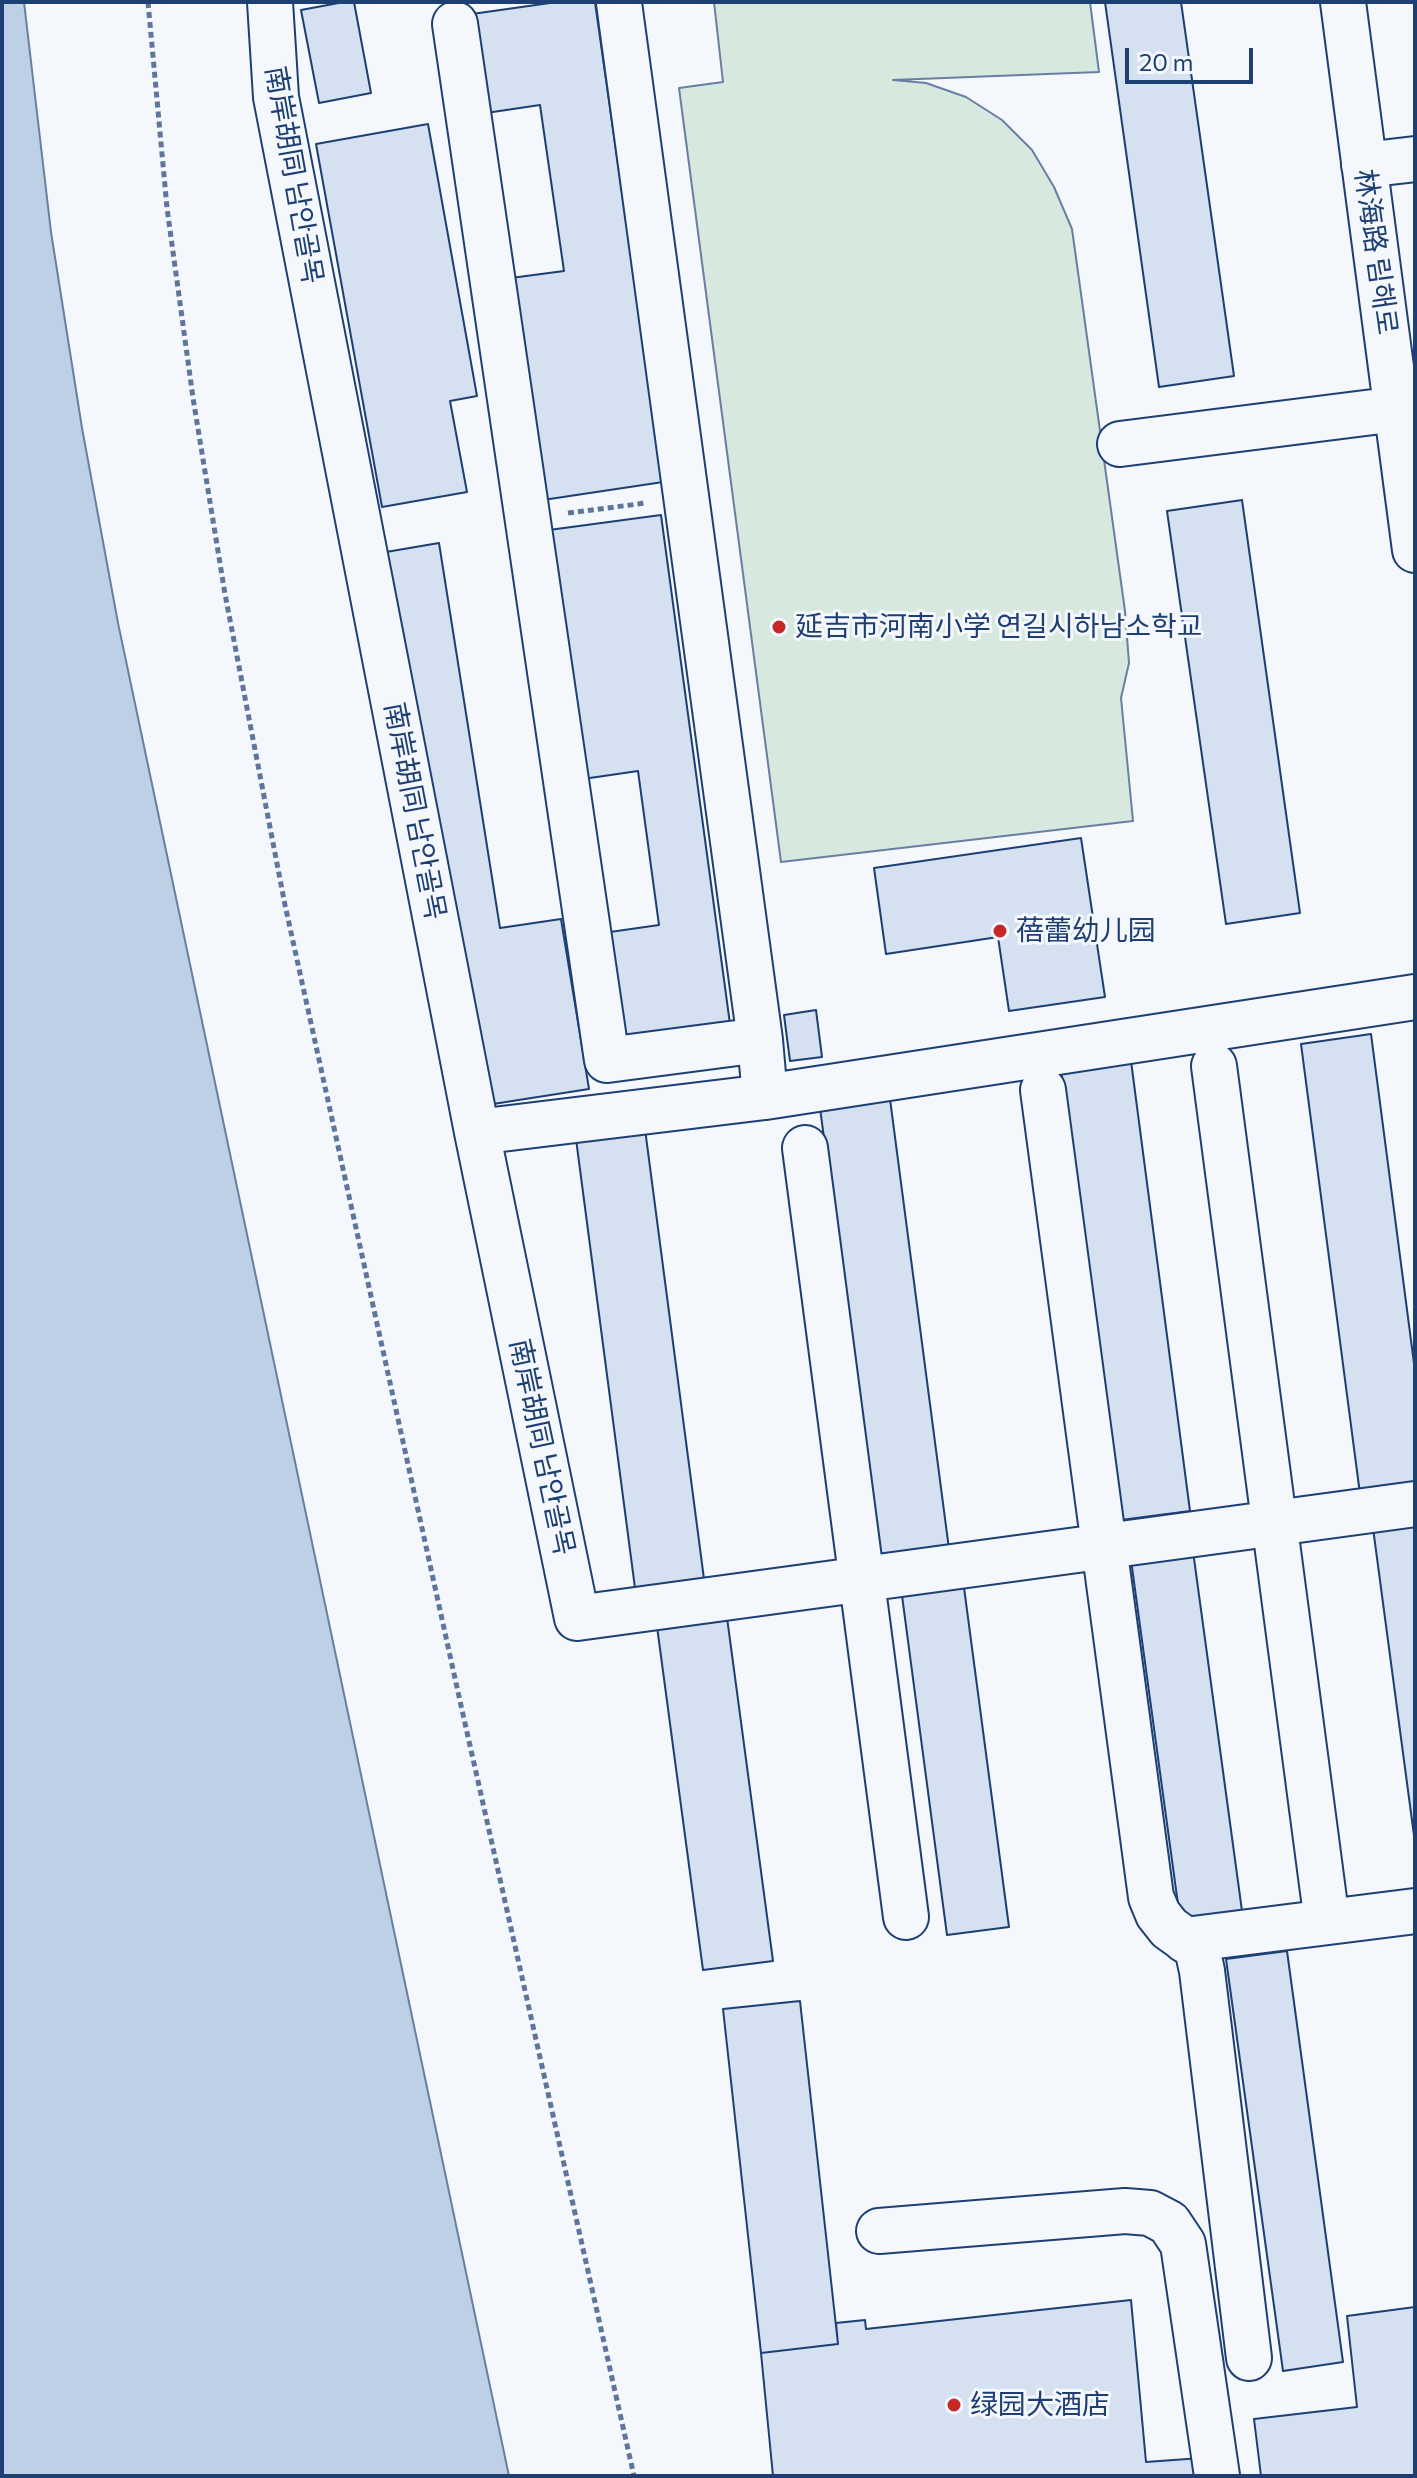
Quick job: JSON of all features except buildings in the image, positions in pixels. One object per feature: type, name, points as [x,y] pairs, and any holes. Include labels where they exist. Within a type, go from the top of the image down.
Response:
[{"type":"street","name":"南岸胡同 남안골목","points":[[270,2],[276,97],[477,1132],[577,1618],[861,1580]]},
{"type":"street","name":"林海路 림해로","points":[[1343,2],[1415,550]]},
{"type":"street","points":[[619,3],[760,1040],[765,1097]]},
{"type":"street","points":[[455,24],[607,1060],[760,1040]]},
{"type":"street","points":[[1364,165],[1415,159]]},
{"type":"street","points":[[1120,444],[1397,409]]},
{"type":"street","points":[[477,1132],[765,1097],[1415,997]]},
{"type":"street","points":[[1214,1066],[1327,1922]]},
{"type":"street","points":[[1043,1090],[1151,1897],[1158,1914],[1169,1928],[1197,1948],[1202,1971],[1249,2358]]},
{"type":"street","points":[[805,1148],[906,1917]]},
{"type":"street","points":[[861,1580],[1415,1504]]},
{"type":"street","points":[[1185,1940],[1415,1911]]},
{"type":"street","points":[[879,2231],[1125,2211],[1150,2213],[1169,2223],[1183,2244],[1217,2476]]},
{"type":"path","points":[[148,2],[167,208],[193,398],[225,594],[285,905],[634,2476]]},
{"type":"path","points":[[527,519],[686,497]]},
{"type":"shaded area","points":[[714,2],[1090,2],[1099,72],[893,80],[926,83],[966,97],[1002,120],[1032,150],[1054,187],[1072,229],[1125,611],[1129,663],[1121,698],[1133,821],[781,862],[679,88],[723,82]]},
{"type":"water","points":[[2,2],[24,2],[51,232],[82,428],[118,623],[509,2476],[2,2476]]},
{"type":"place","name":"延吉市河南小学 연길시하남소학교","points":[[779,627]]},
{"type":"place","name":"蓓蕾幼儿园","points":[[1000,931]]},
{"type":"place","name":"绿园大酒店","points":[[954,2405]]}]
